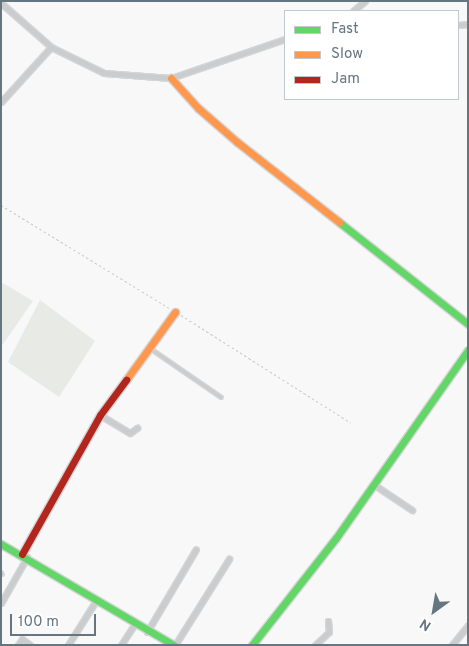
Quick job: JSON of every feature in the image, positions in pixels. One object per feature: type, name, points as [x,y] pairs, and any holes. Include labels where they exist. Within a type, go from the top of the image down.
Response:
[{"type":"street","points":[[354,10],[365,1]]},
{"type":"street","points":[[1,3],[51,47],[104,73],[171,78],[284,39]]},
{"type":"street","points":[[1,102],[51,47]]},
{"type":"street","points":[[171,78],[198,108],[237,142],[468,324]]},
{"type":"street","points":[[1,603],[100,415],[175,312]]},
{"type":"street","points":[[252,645],[336,538],[468,350]]},
{"type":"street","points":[[100,415],[130,434],[137,428]]},
{"type":"street","points":[[373,484],[412,510]]},
{"type":"street","points":[[1,544],[25,556],[97,599],[147,632],[174,645],[229,559]]},
{"type":"street","points":[[147,632],[196,549]]},
{"type":"street","points":[[68,645],[97,599]]},
{"type":"street","points":[[315,645],[329,632],[328,621]]},
{"type":"street","points":[[121,645],[134,624]]},
{"type":"street","points":[[452,645],[468,625]]},
{"type":"street","points":[[18,645],[22,639],[30,645]]},
{"type":"lane","points":[[149,347],[221,397]]},
{"type":"path","points":[[1,206],[175,312],[351,423]]},
{"type":"shaded area","points":[[1,282],[33,301],[1,347]]},
{"type":"shaded area","points":[[40,300],[95,341],[59,397],[8,362]]},
{"type":"traffic: fast","points":[[339,222],[468,324]]},
{"type":"traffic: fast","points":[[252,645],[336,538],[468,350]]},
{"type":"traffic: fast","points":[[1,544],[174,645]]},
{"type":"traffic: slow","points":[[171,78],[198,108],[237,142],[339,222]]},
{"type":"traffic: slow","points":[[126,380],[175,312]]},
{"type":"traffic: jam","points":[[22,554],[100,415],[126,380]]}]
